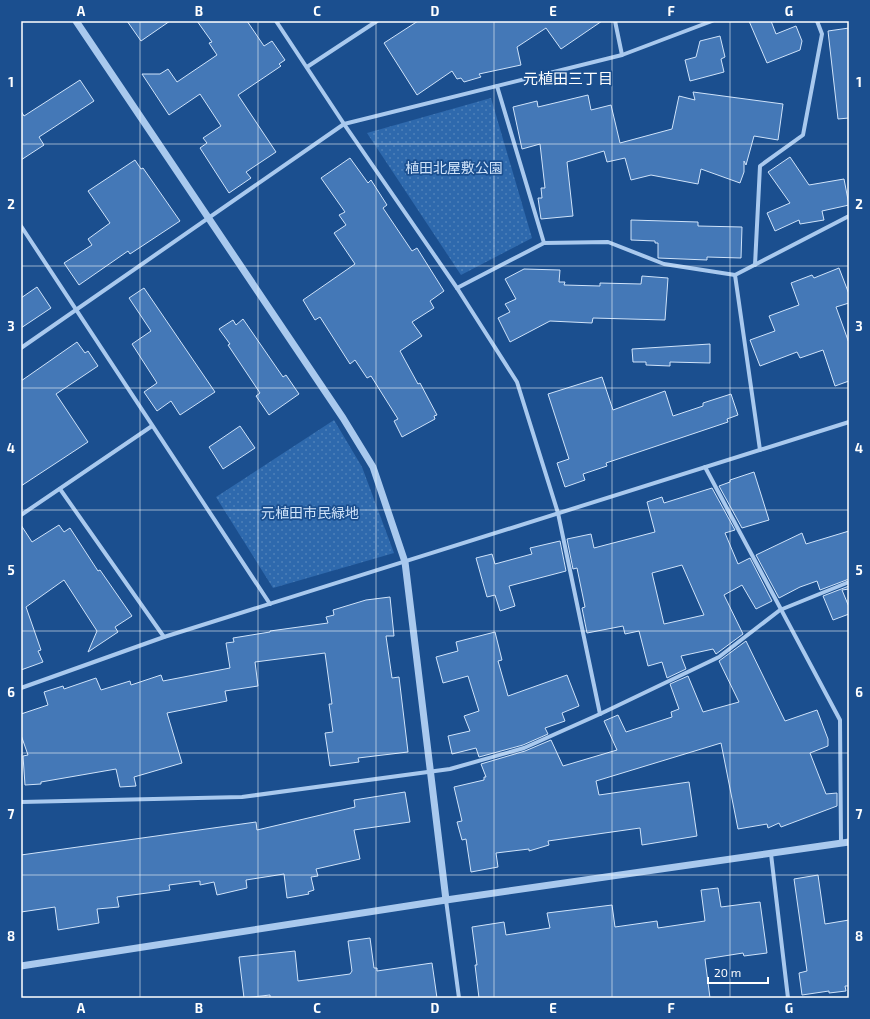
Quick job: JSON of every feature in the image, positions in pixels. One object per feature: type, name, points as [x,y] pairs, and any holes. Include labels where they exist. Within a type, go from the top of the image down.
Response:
[{"type":"street","points":[[76,21],[343,418],[373,467],[406,562],[459,998]]},
{"type":"street","points":[[276,21],[456,288],[517,382],[558,513],[600,714]]},
{"type":"street","points":[[307,67],[377,21]]},
{"type":"street","points":[[616,21],[622,55]]},
{"type":"street","points":[[21,348],[344,124],[622,55],[712,21]]},
{"type":"street","points":[[755,265],[760,166],[804,135],[822,34],[817,21]]},
{"type":"street","points":[[497,86],[544,243]]},
{"type":"street","points":[[456,288],[544,243],[608,242],[664,264],[735,276],[849,216]]},
{"type":"street","points":[[21,226],[270,604]]},
{"type":"street","points":[[735,276],[760,450]]},
{"type":"street","points":[[21,688],[164,637],[849,422]]},
{"type":"street","points":[[21,515],[152,426]]},
{"type":"street","points":[[21,966],[446,900],[771,854],[845,842],[840,720],[705,467]]},
{"type":"street","points":[[60,489],[164,637]]},
{"type":"street","points":[[21,802],[242,797],[450,769],[524,748],[600,714],[719,657],[780,610],[849,582]]},
{"type":"street","points":[[771,854],[788,998]]},
{"type":"green space","name":"植田北屋敷公園","points":[[491,98],[532,238],[461,275],[367,133]]},
{"type":"green space","name":"元植田市民緑地","points":[[334,420],[362,467],[394,553],[273,588],[216,497]]},
{"type":"building","points":[[127,21],[170,21],[141,41]]},
{"type":"building","points":[[197,21],[247,21],[264,46],[272,41],[285,60],[279,64],[281,66],[238,95],[276,152],[246,172],[251,178],[229,193],[200,148],[207,143],[203,138],[221,126],[200,94],[169,115],[142,74],[160,74],[168,69],[177,82],[217,55],[209,43],[212,42]]},
{"type":"building","points":[[418,21],[602,21],[561,49],[546,28],[517,47],[521,65],[479,74],[481,77],[464,82],[461,78],[457,79],[452,71],[417,95],[384,43]]},
{"type":"building","points":[[749,21],[771,21],[776,34],[796,26],[802,41],[800,50],[767,63]]},
{"type":"building","points":[[849,28],[849,118],[838,119],[828,31]]},
{"type":"building","points":[[720,36],[725,57],[721,59],[724,72],[690,81],[685,60],[696,57],[700,41]]},
{"type":"building","points":[[80,80],[94,101],[39,137],[44,145],[21,160],[21,111],[24,116]]},
{"type":"building","points":[[693,92],[783,104],[778,140],[754,136],[746,165],[744,161],[744,172],[740,183],[701,169],[698,184],[651,175],[631,180],[625,158],[607,162],[604,151],[567,162],[573,216],[541,219],[538,198],[542,198],[541,188],[545,188],[540,144],[522,149],[513,107],[537,101],[538,107],[588,95],[591,110],[611,105],[620,143],[672,129],[679,96],[695,100]]},
{"type":"building","points":[[790,157],[809,185],[844,179],[849,205],[822,211],[824,220],[800,224],[799,220],[775,231],[767,213],[790,203],[768,172]]},
{"type":"building","points":[[350,158],[368,183],[371,180],[387,205],[383,208],[412,251],[417,248],[444,291],[430,301],[434,308],[412,322],[422,336],[400,351],[418,384],[420,383],[437,415],[434,416],[435,419],[402,437],[394,421],[398,419],[371,376],[367,378],[355,360],[350,364],[320,317],[315,320],[303,300],[355,264],[334,233],[346,225],[339,215],[345,212],[321,178]]},
{"type":"building","points":[[135,160],[141,169],[143,168],[180,221],[130,254],[128,251],[79,285],[64,263],[92,245],[88,239],[110,223],[88,191]]},
{"type":"building","points":[[631,220],[698,222],[698,226],[742,227],[741,258],[707,257],[707,260],[658,258],[658,243],[655,243],[655,241],[631,240]]},
{"type":"building","points":[[839,268],[849,294],[849,303],[836,307],[849,343],[849,381],[835,386],[823,350],[800,358],[797,352],[760,366],[750,340],[775,331],[769,316],[799,305],[791,283],[812,275],[814,278]]},
{"type":"building","points":[[524,269],[560,270],[559,282],[565,282],[564,285],[600,286],[600,283],[641,284],[642,276],[668,278],[665,320],[593,318],[592,323],[550,321],[510,342],[498,318],[510,312],[505,304],[516,299],[505,279]]},
{"type":"building","points":[[37,287],[51,308],[21,328],[21,298]]},
{"type":"building","points":[[144,288],[215,392],[180,415],[171,401],[157,411],[144,392],[157,383],[132,344],[151,331],[129,298]]},
{"type":"building","points":[[243,319],[283,377],[286,375],[299,394],[269,415],[256,396],[260,393],[219,329],[233,320],[236,325]]},
{"type":"building","points":[[77,342],[85,353],[88,351],[98,366],[56,394],[88,442],[21,486],[21,381]]},
{"type":"building","points":[[710,344],[710,363],[670,362],[670,366],[646,365],[646,362],[633,362],[632,349]]},
{"type":"building","points":[[602,377],[613,410],[665,391],[673,416],[703,406],[703,403],[731,394],[738,415],[727,419],[728,422],[606,463],[607,466],[583,474],[585,480],[565,487],[557,463],[569,459],[548,394]]},
{"type":"building","points":[[240,426],[255,448],[223,469],[209,447]]},
{"type":"building","points":[[754,472],[769,520],[742,528],[719,486],[730,482],[730,480]]},
{"type":"building","points":[[712,488],[735,530],[725,533],[738,564],[750,558],[772,601],[756,609],[742,585],[724,595],[743,634],[716,654],[713,649],[681,656],[686,669],[667,678],[662,662],[648,666],[639,631],[625,634],[623,626],[587,633],[582,608],[585,607],[577,568],[573,569],[567,539],[591,534],[594,548],[655,532],[647,502],[662,497],[664,503]],"holes":[[[682,565],[704,615],[664,624],[652,573]]]},
{"type":"building","points":[[21,525],[32,542],[59,525],[64,532],[70,528],[98,571],[100,570],[132,616],[115,627],[118,632],[88,652],[97,631],[64,580],[26,607],[41,650],[38,651],[43,662],[21,670]]},
{"type":"building","points":[[849,531],[849,579],[820,590],[817,581],[800,587],[779,598],[756,555],[802,533],[806,544]]},
{"type":"building","points":[[560,541],[566,571],[509,586],[515,606],[500,611],[495,595],[487,597],[476,558],[492,554],[495,564],[532,554],[530,548]]},
{"type":"building","points":[[849,586],[849,589],[842,590],[849,607],[849,614],[833,620],[823,596]]},
{"type":"building","points":[[390,597],[394,636],[386,636],[392,678],[399,677],[408,752],[358,758],[359,762],[330,766],[325,733],[333,732],[329,704],[332,704],[325,653],[255,662],[258,686],[225,691],[227,701],[167,713],[182,763],[134,777],[136,786],[120,787],[116,769],[41,782],[41,784],[25,785],[23,756],[28,755],[21,735],[21,714],[48,705],[44,692],[63,686],[64,689],[96,678],[101,690],[130,681],[131,685],[161,675],[163,681],[230,668],[226,643],[234,642],[233,638],[328,623],[326,617],[334,615],[333,610],[366,600]]},
{"type":"building","points":[[495,632],[502,660],[498,661],[508,696],[567,675],[579,706],[562,713],[565,721],[545,728],[548,734],[523,745],[479,757],[476,748],[452,754],[448,736],[470,731],[464,716],[479,711],[468,676],[443,683],[436,657],[458,651],[456,642]]},
{"type":"building","points":[[746,641],[785,721],[817,710],[828,739],[828,746],[810,753],[826,794],[837,793],[837,806],[781,827],[779,823],[768,828],[767,824],[738,829],[721,743],[596,781],[599,795],[689,782],[697,836],[642,845],[640,828],[548,841],[549,845],[529,851],[529,849],[496,853],[498,867],[471,872],[466,839],[462,840],[457,822],[462,821],[454,787],[484,780],[484,777],[486,777],[481,764],[525,751],[551,740],[563,766],[617,750],[604,721],[618,715],[626,732],[672,717],[671,712],[679,709],[670,684],[688,676],[703,712],[739,702],[719,661]]},
{"type":"building","points":[[405,792],[410,822],[354,830],[360,859],[316,869],[318,876],[311,877],[314,890],[308,892],[309,894],[287,898],[284,874],[246,880],[247,888],[217,895],[214,882],[200,885],[200,881],[169,885],[170,890],[117,897],[119,907],[97,909],[99,923],[58,930],[55,907],[21,912],[21,855],[256,822],[257,830],[355,807],[354,800]]},
{"type":"building","points":[[818,875],[825,924],[849,920],[849,986],[845,986],[846,991],[829,993],[829,991],[802,995],[799,973],[807,971],[794,879]]},
{"type":"building","points":[[718,888],[721,907],[760,902],[767,953],[744,956],[743,953],[705,959],[710,998],[479,998],[475,965],[477,965],[472,927],[504,922],[506,935],[550,928],[547,913],[612,905],[615,927],[657,921],[658,928],[705,921],[701,890]]},
{"type":"building","points":[[370,938],[374,968],[377,968],[377,971],[432,963],[437,998],[270,998],[270,995],[244,998],[239,957],[295,951],[298,981],[350,974],[352,971],[348,941]]},
{"type":"district","name":"元植田三丁目","points":[[568,78]]}]
